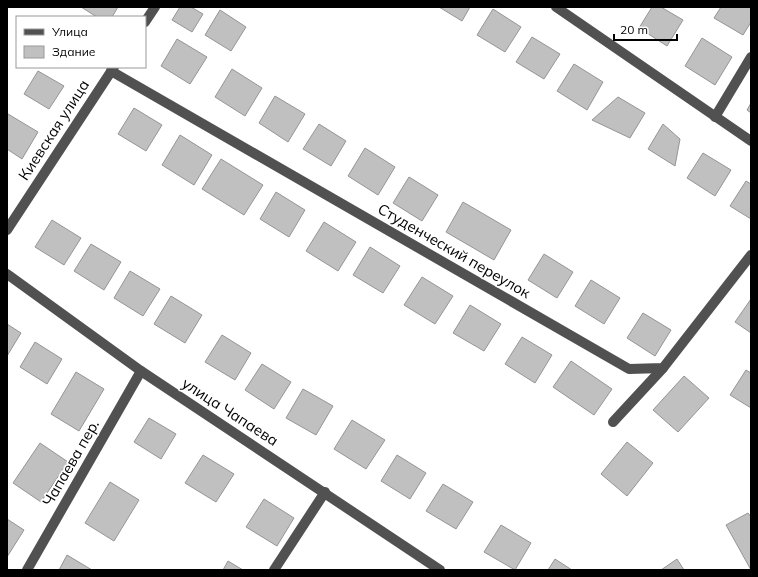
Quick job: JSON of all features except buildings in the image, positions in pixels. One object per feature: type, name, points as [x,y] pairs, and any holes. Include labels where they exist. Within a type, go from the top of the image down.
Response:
[{"type":"street","points":[[146,20],[155,7]]},
{"type":"street","points":[[556,7],[751,141]]},
{"type":"street","points":[[715,117],[751,57]]},
{"type":"street","name":"Киевская улица","points":[[7,230],[113,69]]},
{"type":"street","name":"Студенческий переулок","points":[[113,69],[629,369],[662,368]]},
{"type":"street","points":[[613,422],[662,368],[751,255]]},
{"type":"street","name":"улица Чапаева","points":[[7,274],[141,371],[325,492],[440,570]]},
{"type":"street","name":"Чапаева пер.","points":[[27,570],[141,371]]},
{"type":"street","points":[[274,570],[325,492]]}]
